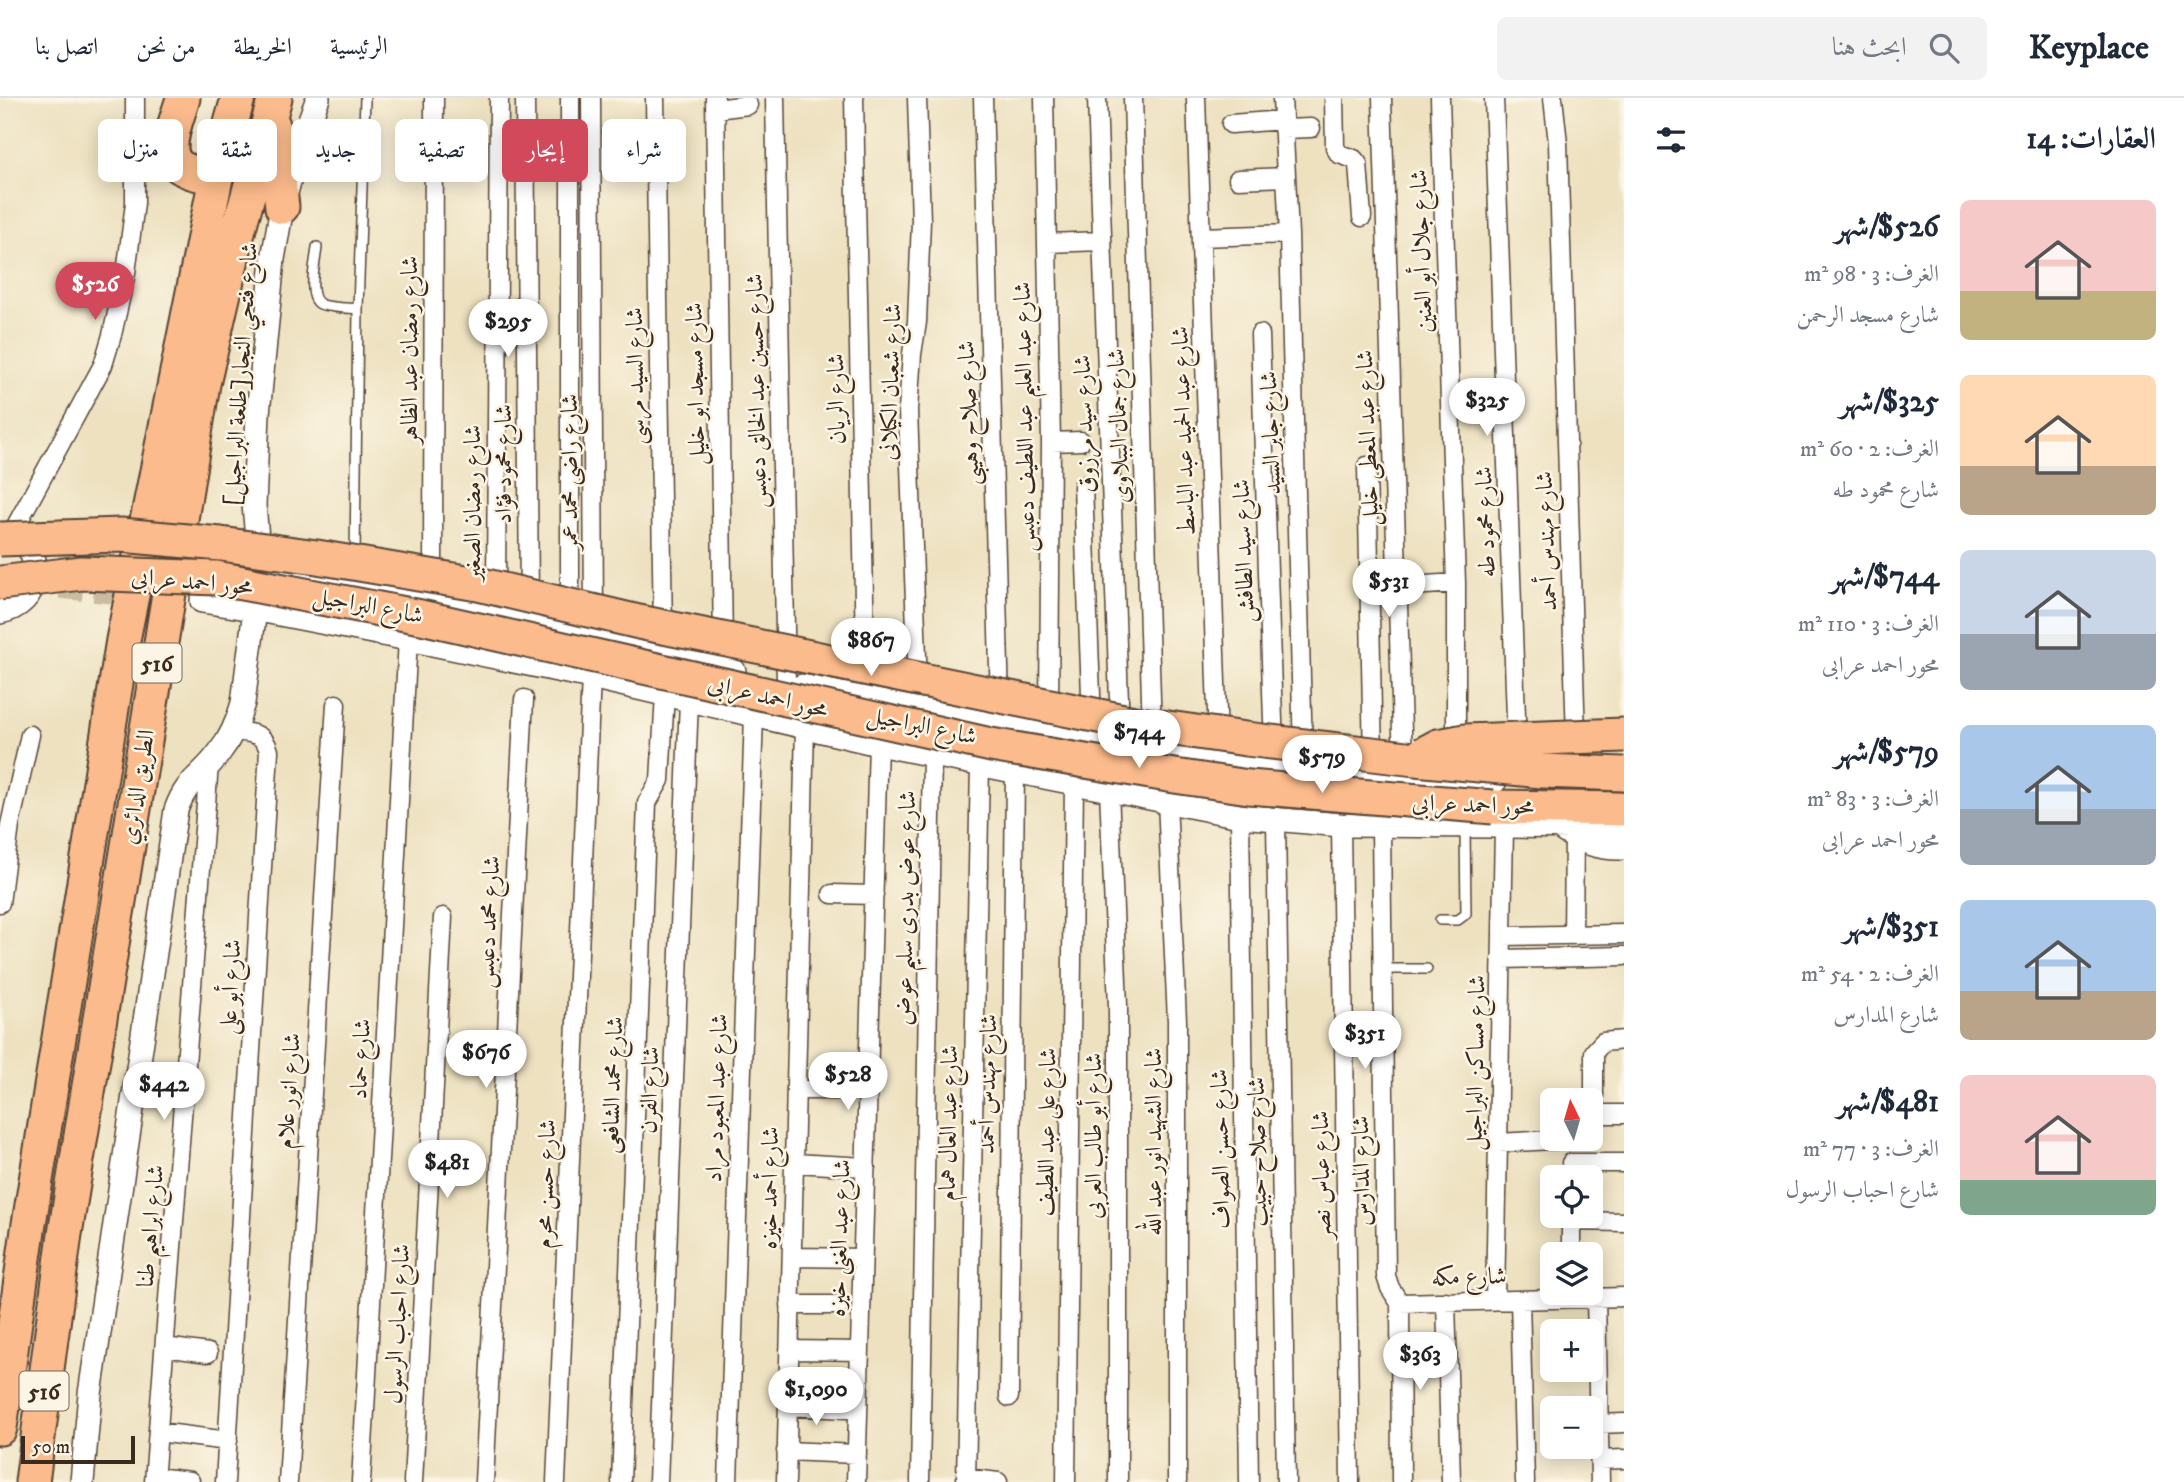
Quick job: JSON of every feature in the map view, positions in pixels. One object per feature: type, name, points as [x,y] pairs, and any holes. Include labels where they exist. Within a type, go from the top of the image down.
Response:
[{"type":"highway","points":[[183,98],[172,140],[171,155],[174,161],[186,170],[197,173]]},
{"type":"highway","name":"الطريق الدائري","points":[[232,119],[238,98]]},
{"type":"highway","points":[[273,103],[282,206]]},
{"type":"highway","name":"الطريق الدائري","points":[[32,1482],[65,1234],[203,384],[239,228],[273,103]]},
{"type":"highway","name":"الطريق الدائري","points":[[0,1428],[28,1230],[123,640],[215,182]]},
{"type":"highway","name":"محور احمد عرابى","points":[[10,537],[121,535],[221,544],[317,557],[478,584],[639,622],[1133,723],[1246,739],[1409,768],[1624,772]]},
{"type":"highway","name":"محور احمد عرابى","points":[[0,583],[82,573],[216,578],[421,617],[830,710],[991,745],[1077,760],[1249,787],[1493,807],[1624,809]]},
{"type":"highway","points":[[1409,768],[1438,746],[1465,741],[1624,735]]},
{"type":"highway","points":[[1548,806],[1624,826]]},
{"type":"street","points":[[135,98],[136,119]]},
{"type":"street","points":[[139,119],[148,98]]},
{"type":"street","name":"شارع فتحي النجار[طلعة البراجيل]","points":[[82,1482],[90,1394],[174,820],[184,792],[218,755],[233,732],[243,703],[260,571],[254,505],[258,414],[275,245],[282,206],[296,157],[318,98]]},
{"type":"street","name":"شارع رمضان عبد الظاهر","points":[[433,601],[434,98]]},
{"type":"street","name":"شارع رمضان الصغير","points":[[496,614],[499,98]]},
{"type":"street","name":"شارع محمود فؤاد","points":[[525,98],[529,620]]},
{"type":"street","points":[[570,98],[570,630]]},
{"type":"street","name":"شارع راضى محمد عمر","points":[[591,98],[594,636]]},
{"type":"street","name":"شارع السيد مرسى","points":[[656,98],[663,653]]},
{"type":"street","name":"شارع حسين عبد الخالق دعبس","points":[[775,98],[786,683]]},
{"type":"street","name":"شارع الريان","points":[[854,98],[866,699]]},
{"type":"street","name":"شارع شعبان الكيلانى","points":[[917,98],[920,220],[917,322],[908,410],[919,710]]},
{"type":"street","name":"شارع صلاح وهيبى","points":[[983,98],[1001,726]]},
{"type":"street","name":"شارع عبد العليم عبد اللطيف دعبس","points":[[1044,98],[1051,442],[1049,735]]},
{"type":"street","name":"شارع سيد مرزوق","points":[[1097,98],[1121,748],[1114,790]]},
{"type":"street","name":"شارع جمال الببلاوى","points":[[1133,98],[1153,753]]},
{"type":"street","name":"شارع عبد الحميد عبد الباسط","points":[[1196,98],[1219,762]]},
{"type":"street","name":"شارع جابر السيد","points":[[1282,98],[1289,234],[1303,767],[1302,822]]},
{"type":"street","points":[[1334,98],[1335,147],[1339,154],[1354,159],[1358,164],[1362,217]]},
{"type":"street","name":"شارع عبد المعطى خليل","points":[[1382,98],[1396,587],[1409,768]]},
{"type":"street","name":"شارع جلال أبو العنين","points":[[1440,98],[1456,583],[1466,780]]},
{"type":"street","name":"شارع محمود طه","points":[[1494,98],[1548,806],[1573,935]]},
{"type":"street","name":"شارع مهندس أحمد","points":[[1553,98],[1558,143],[1577,773]]},
{"type":"street","points":[[715,103],[748,105]]},
{"type":"street","name":"شارع مسجد ابو خليل","points":[[715,103],[723,668]]},
{"type":"street","points":[[1231,124],[1283,124],[1311,128]]},
{"type":"street","points":[[1238,179],[1286,177]]},
{"type":"street","points":[[10,537],[103,365],[119,304],[131,238],[135,182]]},
{"type":"street","points":[[1200,237],[1289,234]]},
{"type":"street","points":[[1047,243],[1102,241]]},
{"type":"street","name":"شارع سيد الطافش","points":[[1261,334],[1275,767]]},
{"type":"street","points":[[1051,442],[1082,441]]},
{"type":"street","points":[[1367,466],[1373,774]]},
{"type":"street","points":[[1083,486],[1093,742]]},
{"type":"street","points":[[10,537],[56,550]]},
{"type":"street","points":[[0,612],[16,607],[44,585],[36,565],[10,537]]},
{"type":"street","name":"شارع البراجيل","points":[[210,563],[355,586],[529,620],[786,683],[1049,735],[1219,762],[1373,774],[1409,768],[1466,780],[1548,806]]},
{"type":"street","points":[[1396,587],[1456,583]]},
{"type":"street","name":"شارع البراجيل","points":[[202,601],[408,639],[591,677],[878,744],[1240,816],[1340,825],[1504,828],[1548,806]]},
{"type":"street","name":"شارع حماد","points":[[361,1482],[408,639]]},
{"type":"street","name":"شارع حسن محرم","points":[[556,1482],[591,677]]},
{"type":"street","name":"شارع محمد الشافعى","points":[[621,1482],[647,803],[660,779],[665,694]]},
{"type":"street","name":"شارع محمد دعبس","points":[[484,1482],[524,699]]},
{"type":"street","name":"شارع الفرن","points":[[657,1482],[689,700]]},
{"type":"street","name":"شارع انور علام","points":[[288,1482],[336,704]]},
{"type":"street","name":"شارع عبد المعبود مراد","points":[[728,1482],[754,715]]},
{"type":"street","name":"شارع أحمد خيزه","points":[[786,1482],[805,727]]},
{"type":"street","name":"شارع أبو على","points":[[225,1482],[269,751],[266,742],[259,736],[233,732]]},
{"type":"street","points":[[0,903],[10,825],[30,735]]},
{"type":"street","name":"شارع عبد الغنى خيزه","points":[[856,1482],[878,744]]},
{"type":"street","name":"شارع عوض بدرى سليم عوض","points":[[920,1482],[932,755]]},
{"type":"street","name":"شارع ابراهيم طنا","points":[[155,1479],[209,764]]},
{"type":"street","name":"شارع عبد العال همام","points":[[966,1480],[980,764]]},
{"type":"street","name":"شارع مهندس أحمد","points":[[1009,1397],[1015,771]]},
{"type":"street","points":[[1548,806],[1577,773],[1624,772]]},
{"type":"street","name":"شارع على عبد اللطيف","points":[[1066,1482],[1074,783]]},
{"type":"street","points":[[1548,806],[1624,789]]},
{"type":"street","name":"شارع أبو طالب العربى","points":[[1114,790],[1118,1006],[1118,1482]]},
{"type":"street","name":"شارع الشهيد انور عبد الله","points":[[1167,801],[1177,1021],[1177,1482]]},
{"type":"street","points":[[1548,806],[1592,845],[1624,848]]},
{"type":"street","name":"شارع حسن الصواف","points":[[1240,816],[1250,1482]]},
{"type":"street","name":"شارع صلاح حبيب","points":[[1276,821],[1286,1482]]},
{"type":"street","name":"شارع عباس نصر","points":[[1340,825],[1350,1482]]},
{"type":"street","name":"شارع المدارس","points":[[1381,826],[1386,1276],[1399,1303]]},
{"type":"street","name":"شارع مساكن البراجيل","points":[[1495,1300],[1504,828]]},
{"type":"street","points":[[832,894],[874,895]]},
{"type":"street","name":"شارع احباب الرسول","points":[[413,1482],[443,917]]},
{"type":"street","points":[[1502,936],[1624,934]]},
{"type":"street","points":[[1501,959],[1624,956]]},
{"type":"street","points":[[1594,1088],[1594,1052],[1603,1042],[1624,1040]]},
{"type":"street","points":[[796,1090],[835,1090]]},
{"type":"street","points":[[1603,1113],[1624,1114]]},
{"type":"street","points":[[1498,1143],[1540,1141]]},
{"type":"street","points":[[794,1163],[866,1167]]},
{"type":"street","points":[[1603,1166],[1624,1164]]},
{"type":"street","points":[[1603,1221],[1624,1222]]},
{"type":"street","points":[[792,1257],[863,1258]]},
{"type":"street","name":"شارع مكه","points":[[1603,1298],[1624,1297]]},
{"type":"street","name":"شارع مكه","points":[[1399,1303],[1540,1298]]},
{"type":"street","points":[[1520,1300],[1525,1482]]},
{"type":"street","points":[[1446,1301],[1451,1482]]},
{"type":"street","points":[[1399,1303],[1401,1482]]},
{"type":"street","points":[[790,1305],[839,1305]]},
{"type":"street","points":[[1596,1305],[1598,1396]]},
{"type":"street","points":[[165,1347],[208,1353]]},
{"type":"street","points":[[789,1350],[860,1352]]},
{"type":"street","points":[[788,1406],[847,1409]]},
{"type":"street","points":[[1603,1424],[1624,1423]]},
{"type":"street","points":[[158,1432],[228,1441]]},
{"type":"street","points":[[786,1451],[857,1454]]},
{"type":"street","points":[[1600,1482],[1600,1460],[1624,1459]]},
{"type":"street","points":[[155,1479],[190,1481]]},
{"type":"street","points":[[966,1480],[999,1482]]},
{"type":"lane","points":[[355,586],[358,309],[365,98]]},
{"type":"lane","points":[[317,247],[312,292],[316,301],[321,305],[358,309]]},
{"type":"lane","points":[[1440,920],[1458,920],[1465,914],[1465,827]]},
{"type":"lane","points":[[1382,969],[1427,969]]},
{"type":"tunnel","points":[[59,550],[189,561]]},
{"type":"tunnel","points":[[60,587],[202,601]]}]
